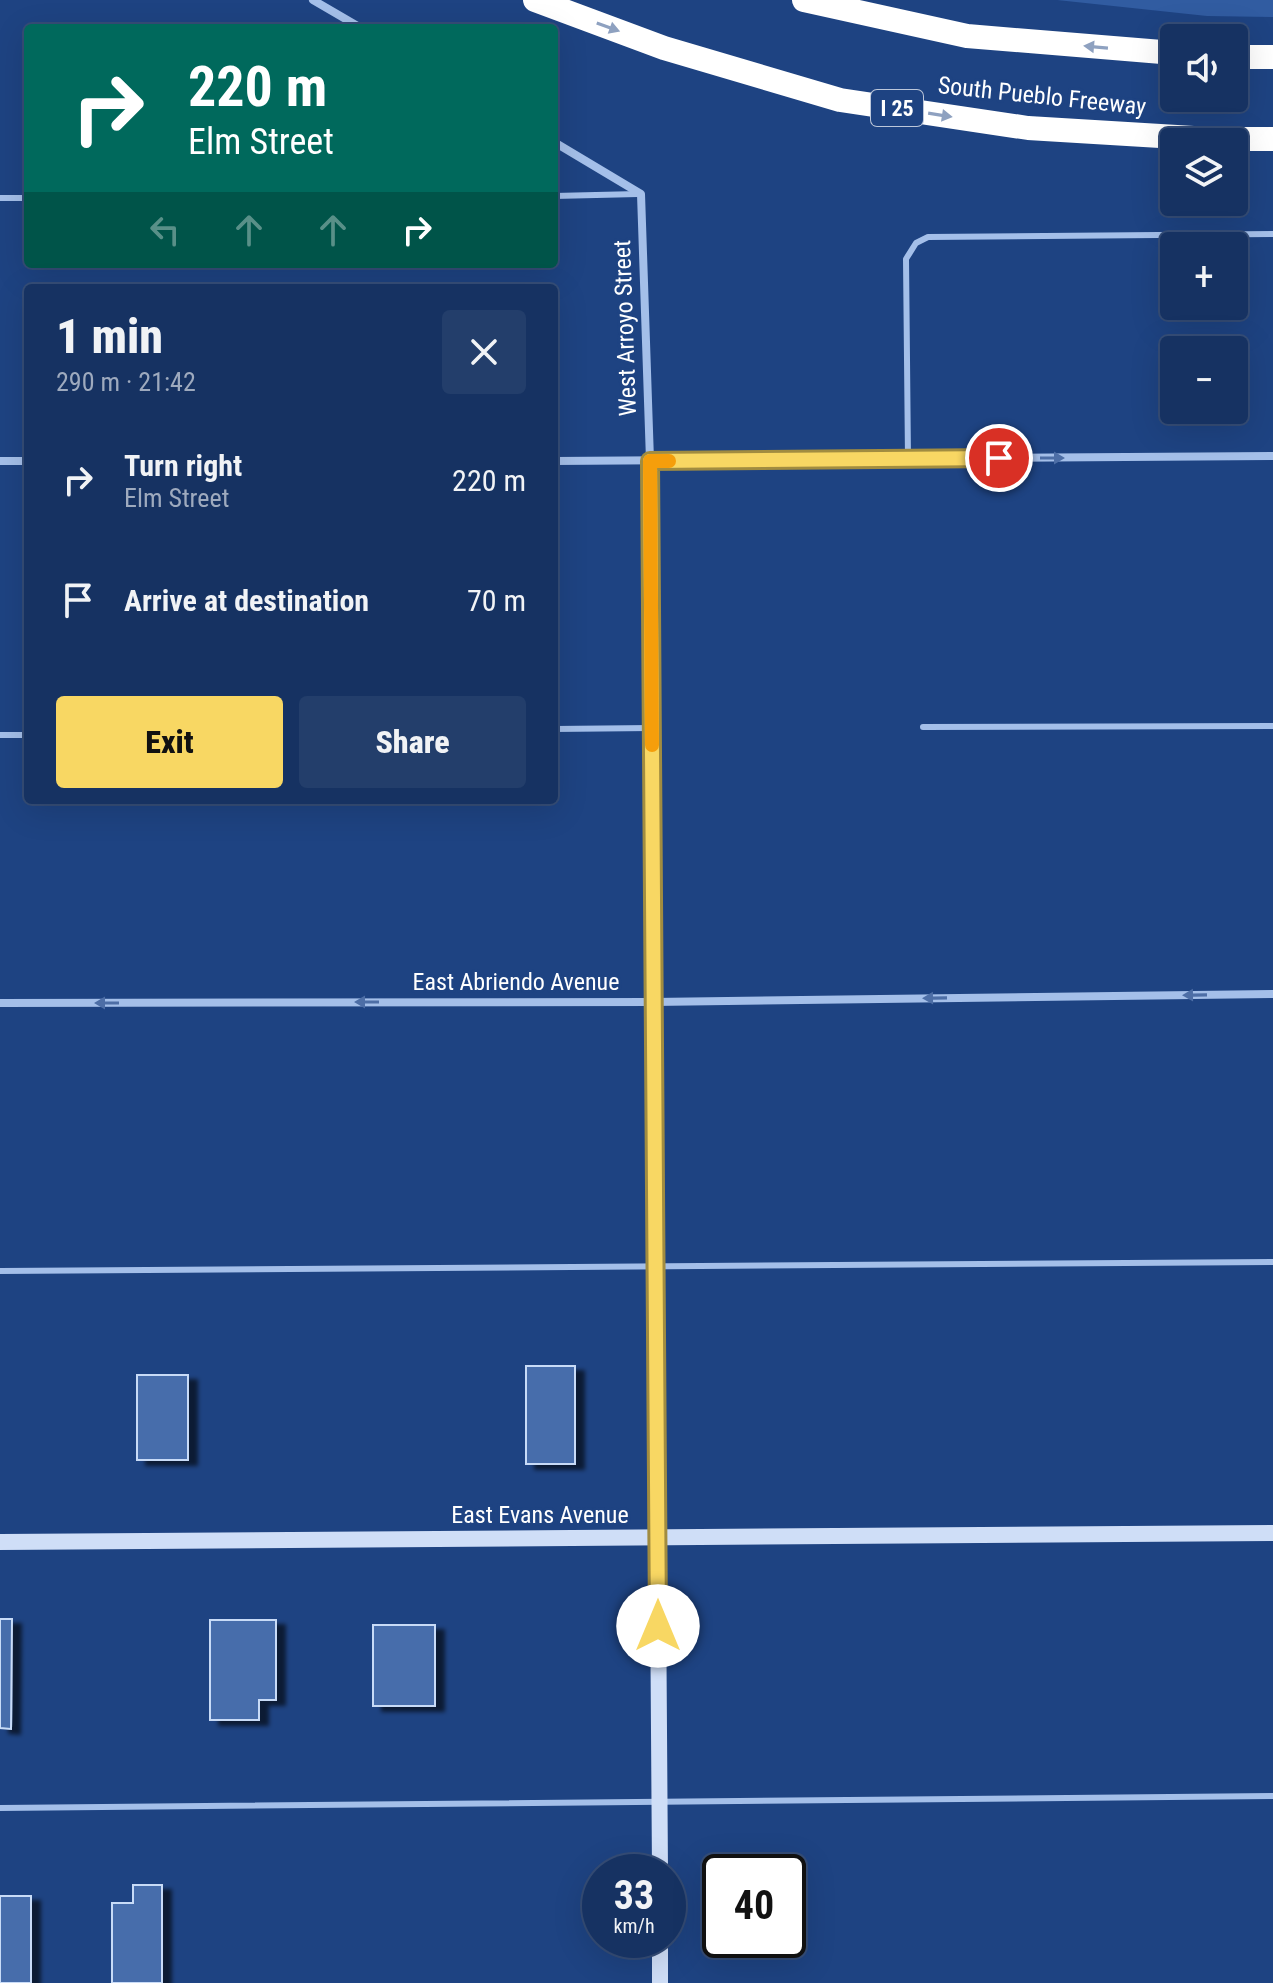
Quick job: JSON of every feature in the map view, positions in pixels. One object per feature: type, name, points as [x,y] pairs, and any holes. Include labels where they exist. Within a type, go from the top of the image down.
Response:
[{"type":"highway","name":"South Pueblo Freeway","points":[[535,0],[664,48],[840,100],[1028,128],[1210,139],[1273,139]]},
{"type":"highway","points":[[804,0],[967,36],[1160,52]]},
{"type":"highway","points":[[1248,57],[1273,57]]},
{"type":"street","points":[[313,0],[354,24]]},
{"type":"street","points":[[558,144],[641,194]]},
{"type":"street","name":"West Arroyo Street","points":[[641,194],[650,461]]},
{"type":"street","points":[[558,461],[1273,456]]},
{"type":"street","points":[[0,461],[24,461]]},
{"type":"street","points":[[650,461],[660,1854]]},
{"type":"street","name":"East Abriendo Avenue","points":[[0,1003],[653,1002],[1273,994]]},
{"type":"street","name":"East Evans Avenue","points":[[0,1542],[1273,1533]]},
{"type":"street","points":[[660,1958],[660,1983]]},
{"type":"lane","points":[[558,196],[641,194]]},
{"type":"lane","points":[[0,198],[24,198]]},
{"type":"lane","points":[[908,459],[906,259],[916,243],[928,237],[1273,234]]},
{"type":"lane","points":[[923,727],[1273,726]]},
{"type":"lane","points":[[558,729],[651,728]]},
{"type":"lane","points":[[0,735],[24,735]]},
{"type":"lane","points":[[0,1271],[1273,1262]]},
{"type":"lane","points":[[0,1808],[1273,1796]]},
{"type":"shaded area","points":[[1057,0],[1273,0],[1273,17],[1207,16]]},
{"type":"building","points":[[526,1366],[575,1366],[575,1464],[526,1464]]},
{"type":"building","points":[[137,1375],[188,1375],[188,1460],[137,1460]]},
{"type":"building","points":[[0,1619],[12,1619],[11,1729],[0,1728]]},
{"type":"building","points":[[210,1620],[276,1620],[276,1700],[259,1700],[259,1720],[210,1720]]},
{"type":"building","points":[[373,1625],[435,1625],[435,1706],[373,1706]]},
{"type":"building","points":[[133,1885],[162,1885],[162,1983],[112,1983],[112,1903],[133,1903]]},
{"type":"building","points":[[0,1896],[31,1896],[31,1983],[0,1983]]},
{"type":"slow traffic","points":[[652,745],[650,461],[669,461]]},
{"type":"route","points":[[658,1626],[650,461],[999,458]]}]
